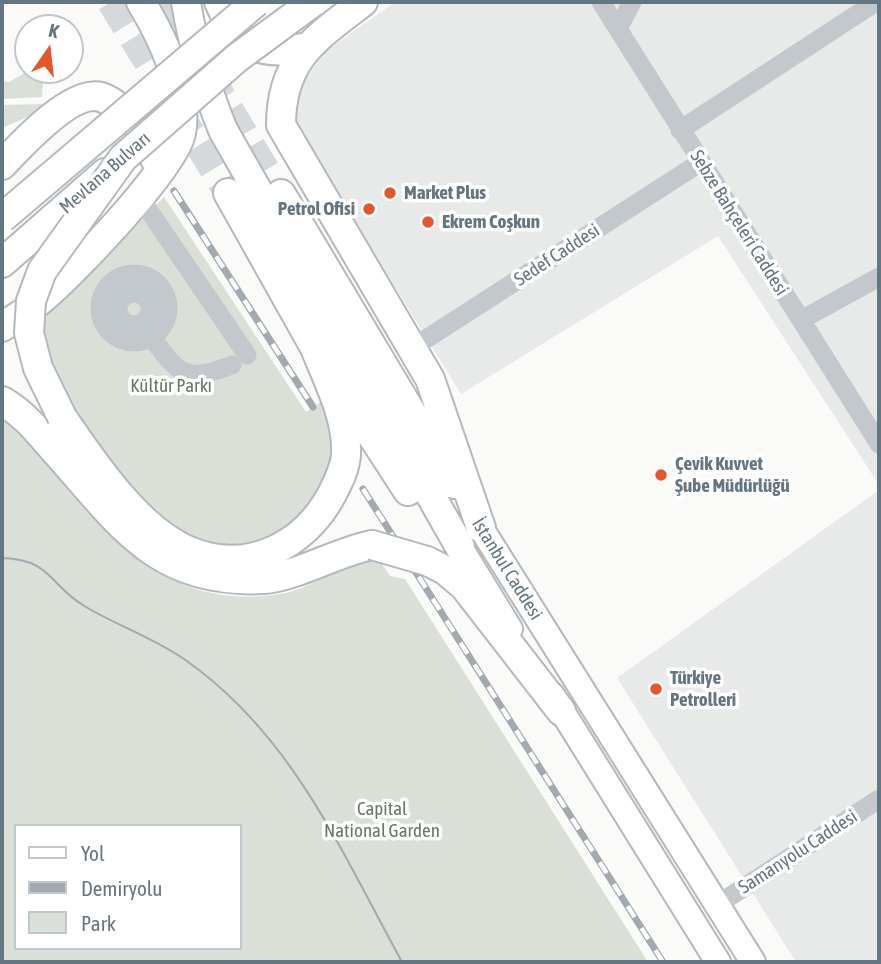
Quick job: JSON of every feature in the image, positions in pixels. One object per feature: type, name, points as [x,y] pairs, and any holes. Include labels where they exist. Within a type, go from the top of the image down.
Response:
[{"type":"highway","points":[[2,327],[34,306],[66,276],[171,157],[181,134],[180,99],[168,55],[141,2]]},
{"type":"highway","points":[[186,2],[191,36],[204,81],[223,130],[460,547]]},
{"type":"highway","points":[[219,2],[226,18],[244,41],[279,53],[308,47]]},
{"type":"highway","name":"Mevlana Bulvarı","points":[[2,218],[256,2]]},
{"type":"highway","name":"Mevlana Bulvarı","points":[[2,264],[209,83],[313,2]]},
{"type":"highway","points":[[363,2],[296,60],[288,82],[281,125],[430,379],[481,528]]},
{"type":"highway","points":[[2,165],[67,106],[84,97],[100,97],[116,105],[143,130],[155,150],[155,163],[139,196]]},
{"type":"highway","points":[[123,158],[49,259],[30,301],[29,333],[33,354],[62,417],[122,497],[178,545],[219,558],[260,555],[282,547],[304,532],[324,509],[344,467],[345,439],[338,408],[316,348]]},
{"type":"highway","name":"İstanbul Caddesi","points":[[267,172],[481,528]]},
{"type":"highway","name":"İstanbul Caddesi","points":[[228,192],[316,348],[422,513],[460,547]]},
{"type":"highway","points":[[2,401],[27,419],[122,527],[169,564],[208,577],[268,579],[372,545],[427,561],[445,570],[464,586],[561,710]]},
{"type":"main road","name":"İstanbul Caddesi","points":[[481,528],[753,962]]},
{"type":"main road","name":"İstanbul Caddesi","points":[[460,547],[718,962]]},
{"type":"street","name":"Sebze Bahçeleri Caddesi","points":[[601,2],[879,444]]},
{"type":"street","points":[[618,29],[632,2]]},
{"type":"street","points":[[680,130],[876,2]]},
{"type":"street","name":"Sedef Caddesi","points":[[412,348],[701,162]]},
{"type":"street","points":[[139,196],[196,281],[240,360],[204,376],[187,375],[174,368],[144,334],[111,317],[127,284],[149,277],[160,298],[165,323],[144,334]]},
{"type":"street","points":[[801,320],[879,277]]},
{"type":"street","points":[[160,298],[196,281]]},
{"type":"street","name":"Samanyolu Caddesi","points":[[717,905],[879,799]]},
{"type":"shaded area","points":[[395,2],[879,2],[879,485],[718,236],[461,394],[296,127],[300,87],[326,51]]},
{"type":"shaded area","points":[[879,490],[879,962],[796,962],[617,678]]},
{"type":"green space","points":[[14,79],[14,84],[43,84],[42,97],[2,99],[2,81]]},
{"type":"green space","points":[[45,104],[48,108],[2,128],[2,105]]},
{"type":"green space","name":"Kültür Parkı","points":[[164,197],[306,412],[324,400],[336,446],[325,488],[284,535],[234,551],[174,532],[99,456],[50,370],[38,324]]},
{"type":"green space","name":"Capital National Garden","points":[[2,412],[122,543],[166,576],[191,587],[217,594],[247,597],[280,594],[305,586],[341,568],[367,561],[380,561],[390,576],[405,579],[648,962],[2,962]]},
{"type":"tunnel","points":[[111,2],[228,193]]},
{"type":"tunnel","points":[[165,2],[267,172]]},
{"type":"tram line","points":[[2,558],[31,563],[86,607],[184,659],[222,689],[255,722],[311,797],[402,962]]},
{"type":"railway","points":[[174,191],[313,407]]},
{"type":"railway","points":[[363,489],[663,962]]},
{"type":"place","name":"Market Plus","points":[[390,193]]},
{"type":"place","name":"Petrol Ofisi","points":[[369,209]]},
{"type":"place","name":"Ekrem Coşkun","points":[[428,222]]},
{"type":"place","name":"Çevik Kuvvet Şube Müdürlüğü","points":[[661,475]]},
{"type":"place","name":"Türkiye Petrolleri","points":[[656,689]]}]
